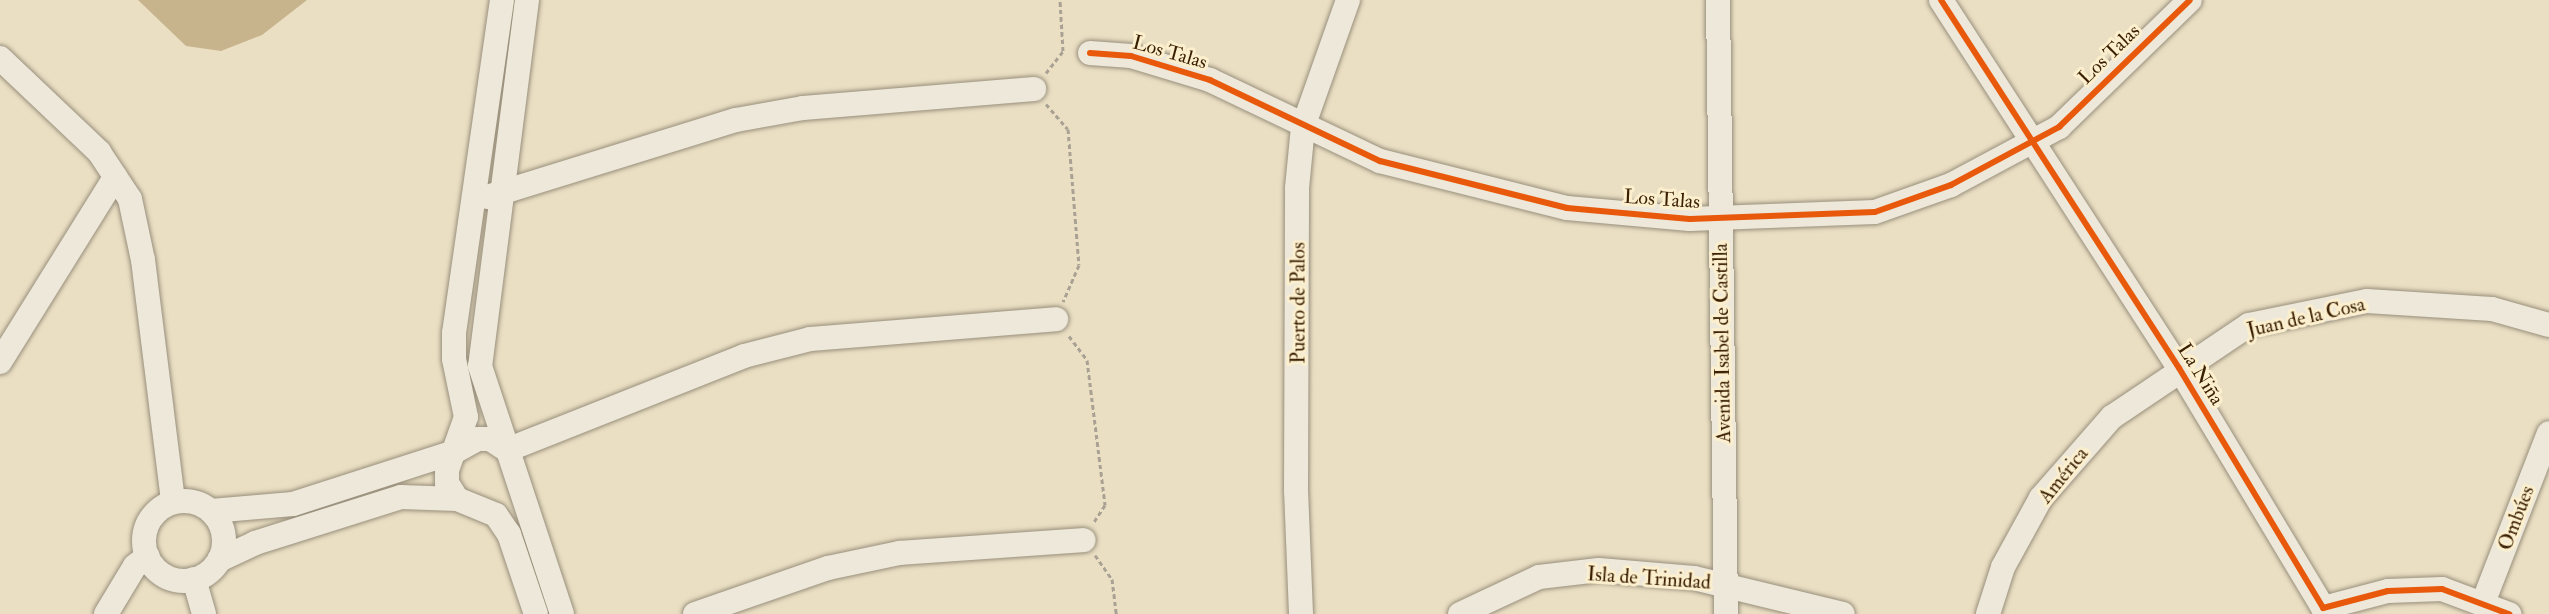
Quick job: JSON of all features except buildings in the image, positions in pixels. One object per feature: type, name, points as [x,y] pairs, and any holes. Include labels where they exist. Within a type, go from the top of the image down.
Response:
[{"type":"street","points":[[457,499],[447,477],[466,417],[454,359],[454,333],[502,0]]},
{"type":"street","points":[[527,0],[500,194],[480,366],[562,614]]},
{"type":"street","name":"Puerto de Palos","points":[[1301,614],[1296,491],[1297,188],[1303,127],[1348,0]]},
{"type":"street","name":"Avenida Isabel de Castilla","points":[[1718,0],[1726,614]]},
{"type":"street","name":"La Niña","points":[[1941,0],[2179,369],[2321,611],[2388,591],[2442,589],[2509,614]]},
{"type":"street","name":"Los Talas","points":[[1090,53],[1131,56],[1210,80],[1303,127],[1380,161],[1568,208],[1720,218],[1875,212],[1951,185],[2059,127],[2190,0]]},
{"type":"street","points":[[0,58],[99,152],[130,199],[143,260],[173,502]]},
{"type":"street","points":[[473,200],[500,194],[736,120],[802,108],[1034,89]]},
{"type":"street","points":[[0,362],[115,177]]},
{"type":"street","name":"Juan de la Cosa","points":[[2179,369],[2249,325],[2367,301],[2492,309],[2549,325]]},
{"type":"street","points":[[507,450],[744,356],[810,339],[1056,319]]},
{"type":"street","name":"América","points":[[1988,614],[2003,567],[2041,498],[2112,417],[2179,369]]},
{"type":"street","name":"Ombúes","points":[[2483,603],[2549,433]]},
{"type":"street","points":[[507,450],[490,439],[477,439],[454,452],[293,504],[211,511],[187,501],[173,502],[152,517],[145,543],[148,556],[171,578],[194,579],[219,560],[255,543],[401,497],[457,499],[489,511],[509,534],[536,614]]},
{"type":"street","points":[[489,511],[506,507],[519,486]]},
{"type":"street","points":[[211,511],[224,534],[219,560]]},
{"type":"street","points":[[695,614],[828,568],[900,553],[1084,540]]},
{"type":"street","points":[[106,614],[135,566],[148,556]]},
{"type":"street","name":"Isla de Trinidad","points":[[1460,614],[1539,577],[1599,570],[1726,585],[1843,614]]},
{"type":"street","points":[[194,579],[204,614]]},
{"type":"path","points":[[1060,0],[1063,51],[1034,89],[1068,129],[1078,265],[1056,319],[1087,360],[1105,505],[1084,540],[1112,579],[1116,614]]},
{"type":"shaded area","points":[[138,0],[307,0],[262,35],[221,51],[186,46]]},
{"type":"cycle path","points":[[1941,0],[2179,368],[2323,608],[2388,591],[2442,589],[2509,614]]},
{"type":"cycle path","points":[[1090,53],[1131,56],[1210,80],[1380,161],[1567,208],[1690,219],[1875,212],[1951,185],[2059,127],[2190,0]]}]
